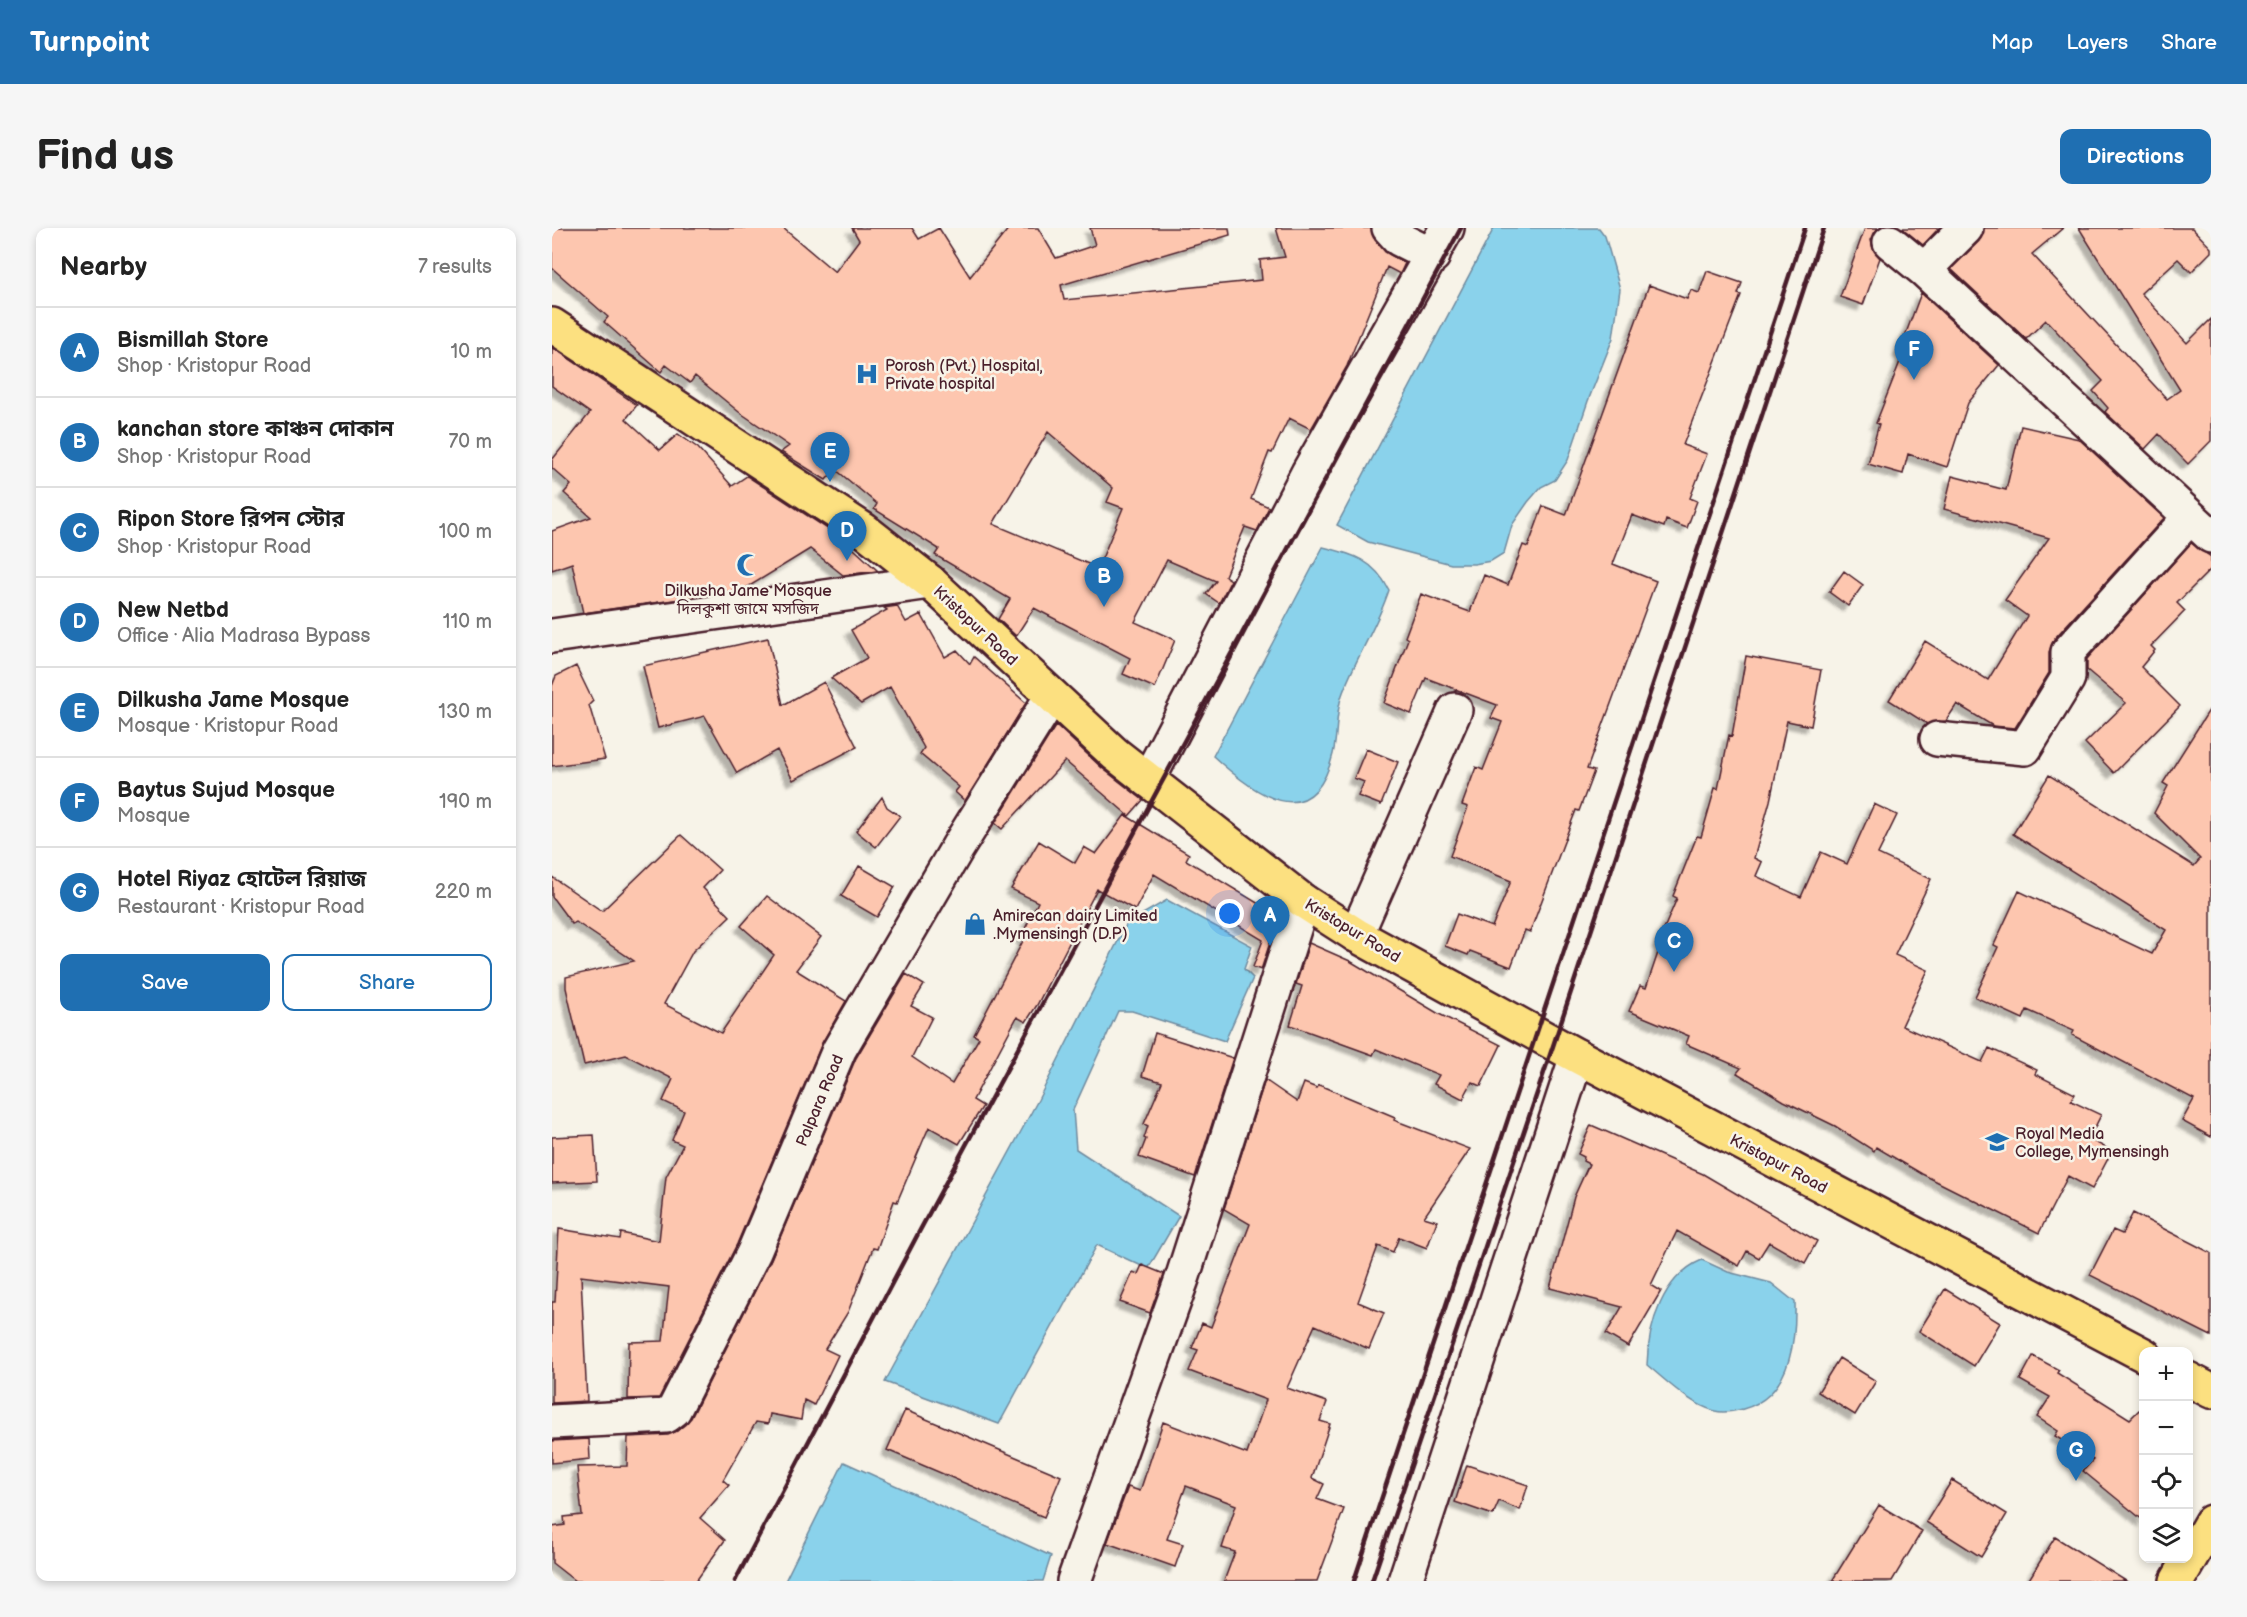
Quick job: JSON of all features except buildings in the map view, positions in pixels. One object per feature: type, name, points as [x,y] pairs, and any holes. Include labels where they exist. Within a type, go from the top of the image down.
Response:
[{"type":"main road","name":"Kristopur Road","points":[[552,325],[864,530],[930,582],[1115,754],[1304,901],[1356,935],[1577,1056],[2139,1352]]},
{"type":"main road","points":[[2193,1382],[2211,1391]]},
{"type":"main road","points":[[2177,1581],[2211,1522]]},
{"type":"street","points":[[1148,780],[1308,473],[1440,242],[1399,239],[1389,228]]},
{"type":"street","points":[[1924,270],[1966,228]]},
{"type":"street","points":[[1890,242],[1924,270],[2201,527],[2068,652],[2068,678],[2025,748],[1937,739]]},
{"type":"street","points":[[552,636],[930,582]]},
{"type":"street","name":"Palpara Road","points":[[552,1422],[666,1416],[674,1410],[754,1252],[839,1050],[958,847],[1052,696]]},
{"type":"street","points":[[1356,935],[1455,710]]},
{"type":"street","points":[[1074,1581],[1183,1276],[1304,901]]},
{"type":"street","points":[[1405,1581],[1577,1056]]},
{"type":"water","points":[[1494,228],[1599,228],[1605,236],[1620,289],[1613,338],[1568,460],[1555,480],[1541,487],[1512,525],[1504,553],[1491,561],[1451,564],[1368,542],[1337,525]]},
{"type":"water","points":[[1323,547],[1344,552],[1362,560],[1377,572],[1389,590],[1342,695],[1333,754],[1323,780],[1311,795],[1296,801],[1280,800],[1263,794],[1246,783],[1213,756]]},
{"type":"water","points":[[1167,900],[1252,946],[1244,969],[1253,978],[1225,1041],[1132,1011],[1118,1011],[1073,1110],[1076,1149],[1179,1216],[1148,1269],[1097,1245],[999,1424],[885,1382],[1038,1100],[1127,923]]},
{"type":"water","points":[[1702,1260],[1728,1272],[1771,1283],[1795,1302],[1791,1351],[1780,1381],[1771,1393],[1758,1403],[1743,1409],[1722,1412],[1696,1403],[1647,1365],[1651,1334],[1660,1304],[1677,1278],[1688,1267]]},
{"type":"water","points":[[844,1462],[1051,1556],[1043,1581],[785,1581]]},
{"type":"railway","points":[[735,1581],[919,1232],[1461,228]]},
{"type":"railway","points":[[1354,1581],[1805,228]]},
{"type":"railway","points":[[1372,1581],[1554,1043],[1824,228]]},
{"type":"place","name":"Porosh (Pvt.) Hospital, Private hospital","points":[[867,374]]},
{"type":"place","name":"Baytus Sujud Mosque","points":[[1914,380]]},
{"type":"place","name":"Dilkusha Jame Mosque","points":[[830,482]]},
{"type":"place","name":"New Netbd","points":[[847,561]]},
{"type":"place","name":"Dilkusha Jame Mosque দিলকুশা জামে মসজিদ","points":[[748,565]]},
{"type":"place","name":"kanchan store কাঞ্চন দোকান","points":[[1104,607]]},
{"type":"place","name":"Amirecan dairy Limited .Mymensingh (D.P)","points":[[975,924]]},
{"type":"place","name":"Bismillah Store","points":[[1270,946]]},
{"type":"place","name":"Ripon Store রিপন স্টোর","points":[[1674,972]]},
{"type":"place","name":"Royal Media College, Mymensingh","points":[[1997,1142]]},
{"type":"place","name":"Hotel Riyaz হোটেল রিয়াজ","points":[[2076,1481]]}]
